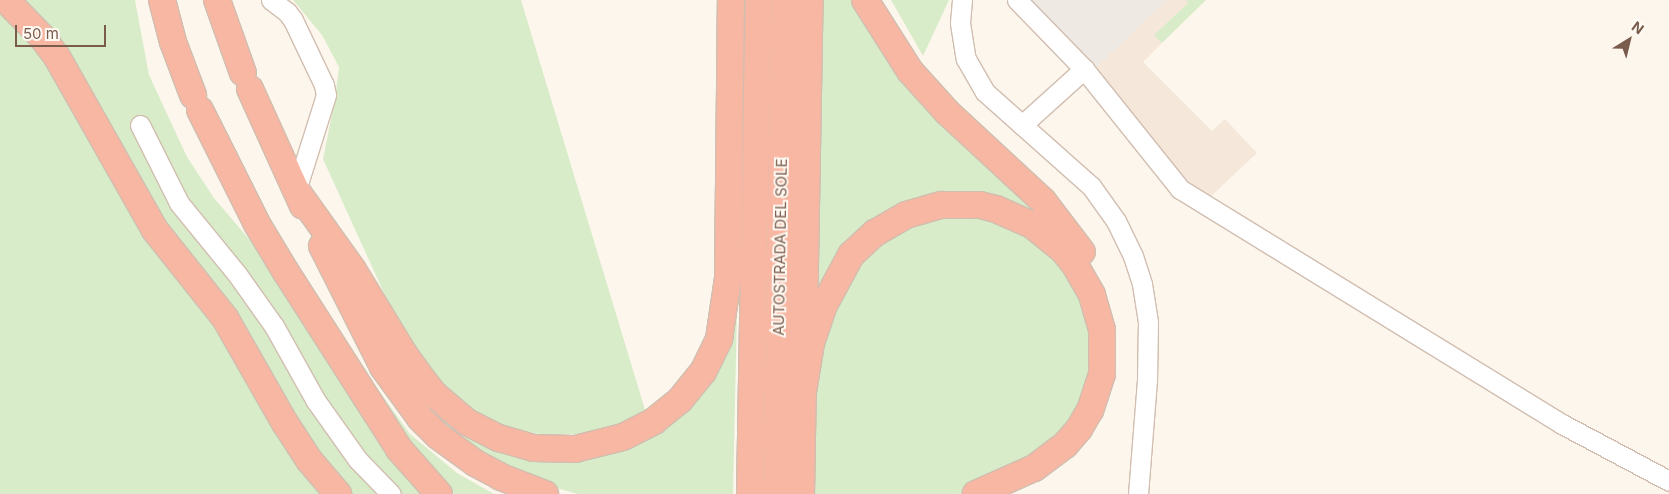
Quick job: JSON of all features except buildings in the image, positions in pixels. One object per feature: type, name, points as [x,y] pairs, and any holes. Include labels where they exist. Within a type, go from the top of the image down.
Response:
[{"type":"highway","points":[[6,0],[42,36],[57,58],[155,230],[226,318],[285,424],[309,460],[338,494]]},
{"type":"highway","points":[[162,0],[173,42],[196,103],[231,168],[257,224],[351,376],[399,449],[439,494]]},
{"type":"highway","points":[[217,0],[247,81],[336,279],[383,367],[420,418],[438,436],[475,463],[501,478],[545,494]]},
{"type":"highway","points":[[296,190],[353,270],[404,354],[422,379],[435,395],[467,422],[499,438],[534,448],[575,449],[623,437],[654,422],[680,400],[703,372],[719,339],[723,320],[728,268],[731,0]]},
{"type":"highway","name":"AUTOSTRADA DEL SOLE","points":[[750,494],[759,0]]},
{"type":"highway","name":"AUTOSTRADA DEL SOLE","points":[[776,494],[785,0]]},
{"type":"highway","points":[[801,494],[810,0]]},
{"type":"highway","points":[[865,0],[893,47],[927,90],[965,130],[1013,171],[1043,201],[1082,252],[1108,297],[1116,334],[1117,364],[1104,412],[1086,441],[1073,454],[1041,477],[1009,494]]},
{"type":"highway","points":[[231,168],[306,272],[403,418],[441,454],[486,484],[506,494]]},
{"type":"highway","points":[[803,392],[811,344],[824,305],[851,255],[874,233],[906,214],[942,205],[980,205],[996,209],[1032,225],[1063,250],[1075,265],[1092,295],[1102,330],[1102,374],[1090,410],[1079,429],[1065,445],[1034,468],[976,494]]},
{"type":"street","points":[[271,0],[287,12],[293,20],[324,85],[326,95],[296,190]]},
{"type":"street","points":[[962,0],[960,23],[962,43],[972,72],[984,92],[1076,171],[1103,202],[1124,236],[1142,284],[1148,322],[1147,380],[1138,494]]},
{"type":"street","points":[[1017,0],[1084,69],[1180,189],[1562,424],[1669,481]]},
{"type":"street","points":[[1022,125],[1084,69]]},
{"type":"street","points":[[140,125],[179,203],[237,274],[274,326],[316,401],[358,460],[391,494]]},
{"type":"shaded area","points":[[1018,0],[1167,0],[1092,71]]},
{"type":"shaded area","points":[[1167,0],[1186,0],[1188,3],[1155,35],[1162,43],[1143,62],[1212,131],[1225,119],[1257,153],[1208,199],[1184,185],[1092,71]]},
{"type":"green space","points":[[16,0],[135,0],[149,75],[187,157],[214,198],[267,260],[432,494],[348,494],[177,250]]},
{"type":"green space","points":[[293,0],[521,0],[646,413],[625,425],[589,434],[539,434],[487,423],[440,381],[394,315],[323,159],[335,99],[339,67],[322,35]]},
{"type":"green space","points":[[817,0],[859,0],[1032,195],[1040,222],[900,210],[816,311]]},
{"type":"green space","points":[[891,0],[949,0],[923,56]]},
{"type":"green space","points":[[1186,0],[1206,0],[1162,43],[1154,35],[1188,3]]},
{"type":"green space","points":[[0,3],[34,36],[179,271],[330,494],[0,494]]},
{"type":"green space","points":[[1004,215],[1079,278],[1098,360],[1064,439],[977,489],[958,494],[807,494],[812,374],[842,279],[906,220]]},
{"type":"green space","points":[[737,312],[733,494],[578,494],[535,482],[466,445],[414,396],[496,443],[647,432],[733,314]]},
{"type":"green space","points":[[324,315],[410,434],[457,473],[494,494],[454,494],[442,483],[404,438]]}]
